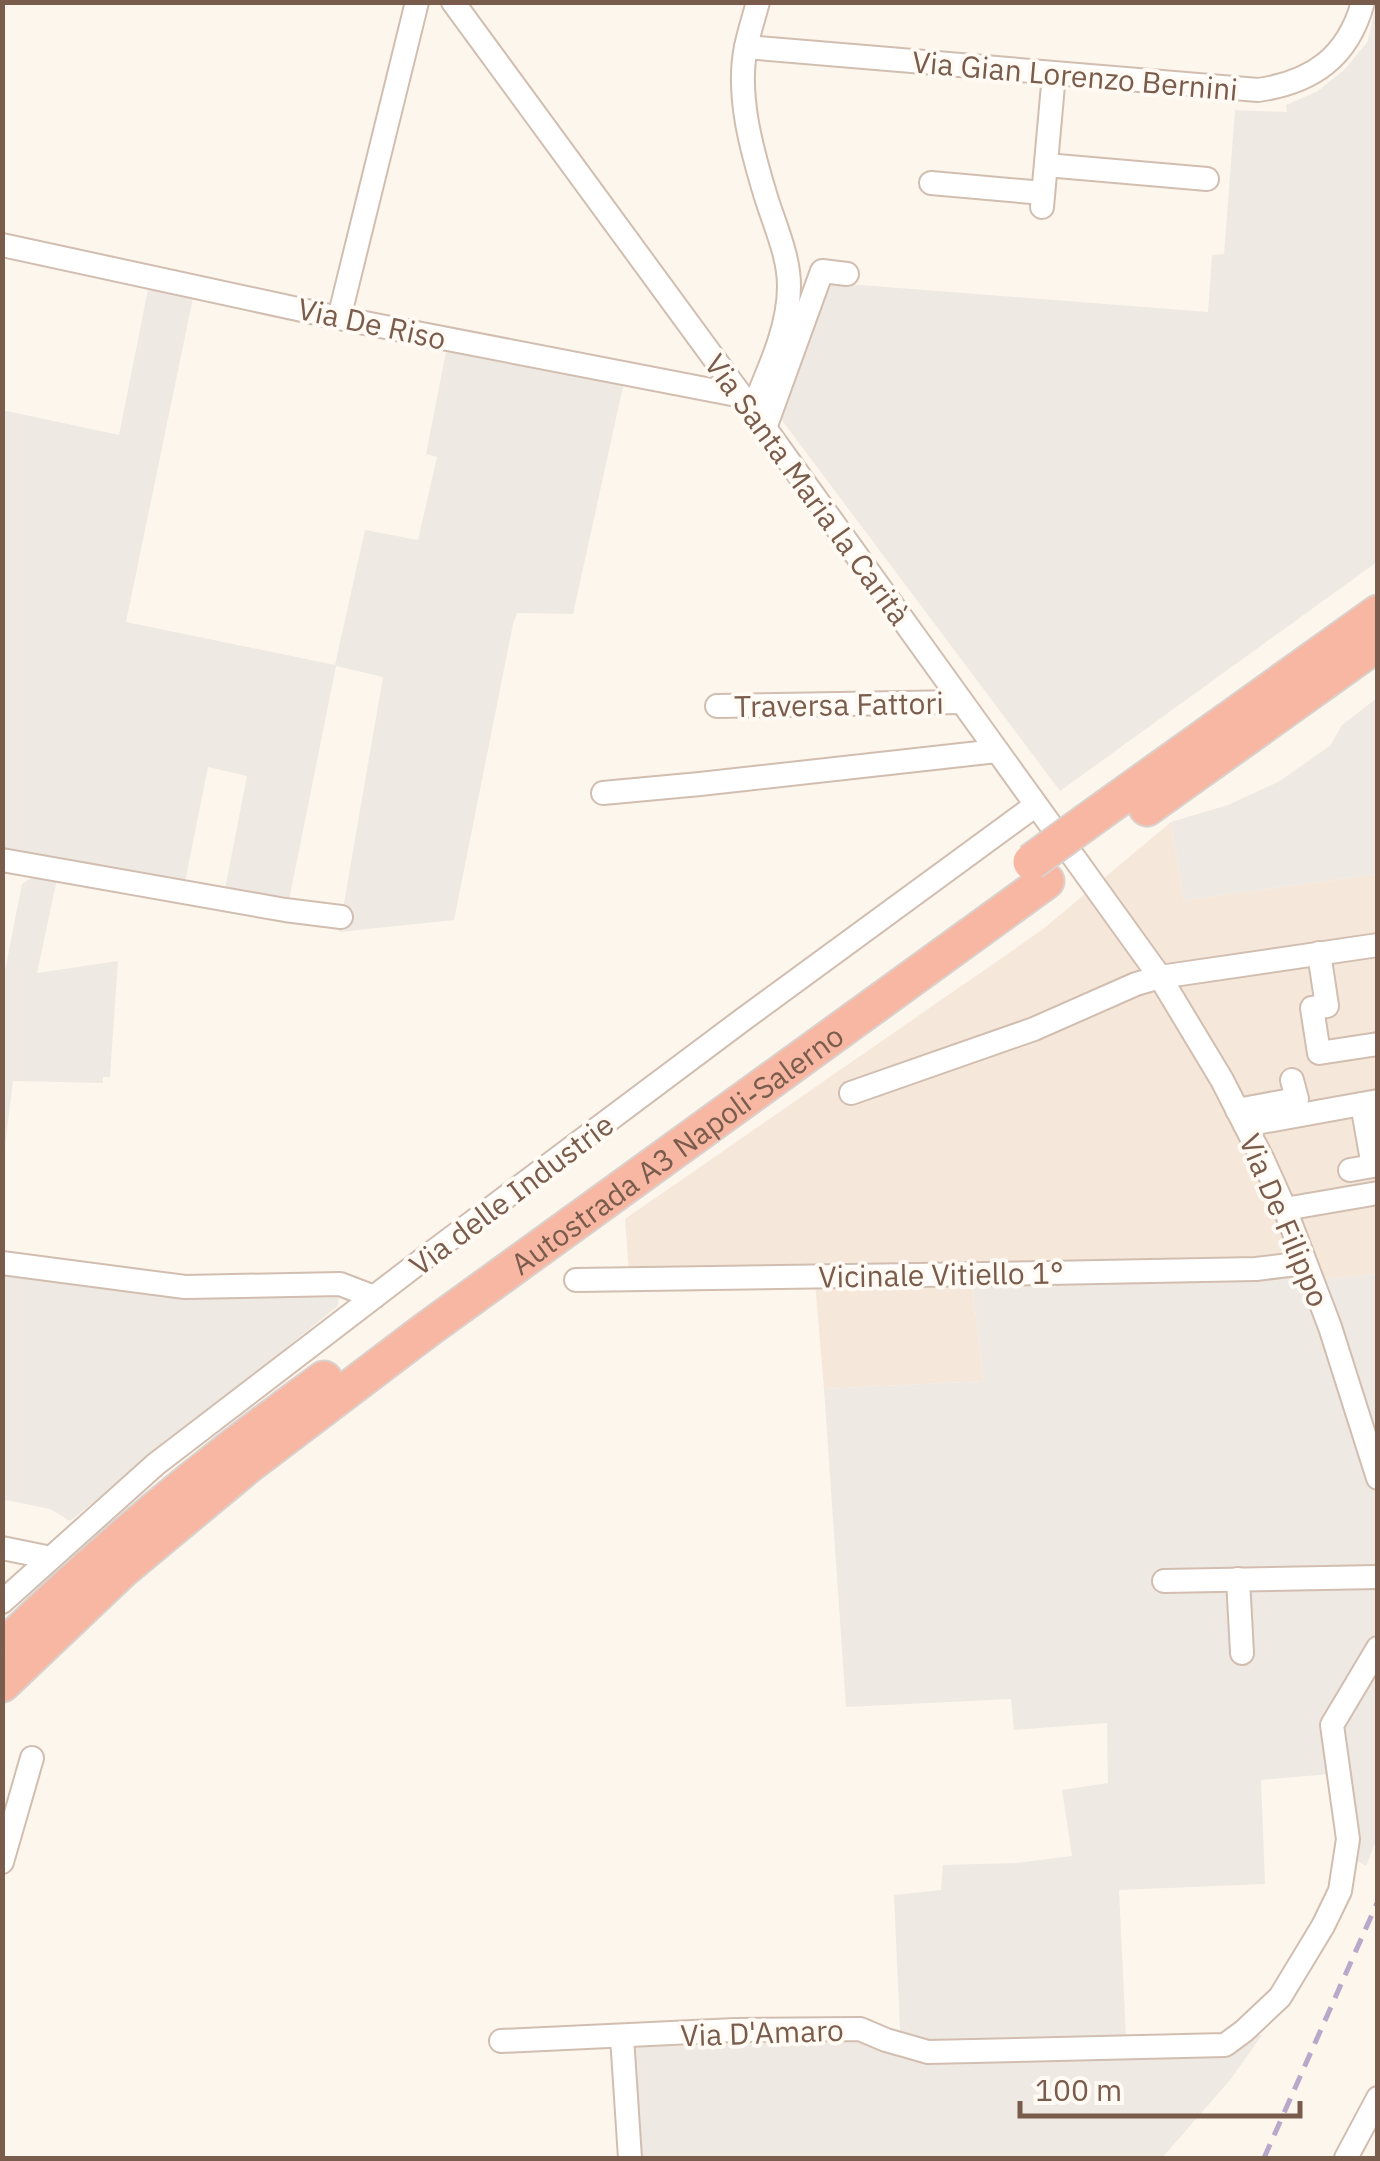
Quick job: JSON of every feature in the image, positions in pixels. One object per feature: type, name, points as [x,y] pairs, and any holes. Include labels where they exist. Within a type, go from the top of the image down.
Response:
[{"type":"highway","name":"Autostrada A3 Napoli-Salerno","points":[[2,1649],[118,1540],[233,1444],[1095,831],[1378,613]]},
{"type":"highway","name":"Autostrada A3 Napoli-Salerno","points":[[1095,831],[1378,643]]},
{"type":"highway","name":"Autostrada A3 Napoli-Salerno","points":[[2,1684],[122,1570],[248,1466],[1038,872]]},
{"type":"street","points":[[340,318],[417,2]]},
{"type":"street","name":"Via Santa Maria la Carità","points":[[453,2],[1160,977]]},
{"type":"street","points":[[753,411],[781,334],[789,282],[751,136],[743,79],[746,47],[758,2]]},
{"type":"street","name":"Via Gian Lorenzo Bernini","points":[[746,47],[1258,90],[1306,77],[1332,58],[1351,34],[1362,2]]},
{"type":"street","points":[[931,183],[1042,200],[1054,74]]},
{"type":"street","points":[[1046,165],[1207,179]]},
{"type":"street","name":"Via De Riso","points":[[2,245],[624,375],[753,411]]},
{"type":"street","points":[[753,411],[822,271],[846,274]]},
{"type":"street","name":"Traversa Fattori","points":[[717,706],[962,702]]},
{"type":"street","points":[[603,793],[997,752]]},
{"type":"street","name":"Via delle Industrie","points":[[2,1602],[156,1464],[726,1033],[1036,805]]},
{"type":"street","points":[[2,860],[285,910],[340,916]]},
{"type":"street","points":[[851,1093],[1034,1028],[1160,977],[1378,944]]},
{"type":"street","points":[[1319,953],[1326,1006],[1312,1008],[1318,1054],[1378,1044]]},
{"type":"street","name":"Via De Filippo","points":[[1160,977],[1241,1117],[1284,1209],[1330,1328],[1378,1478]]},
{"type":"street","points":[[1241,1117],[1297,1099],[1292,1080]]},
{"type":"street","points":[[1241,1117],[1370,1102],[1374,1166],[1350,1170]]},
{"type":"street","points":[[1284,1209],[1378,1194]]},
{"type":"street","points":[[2,1263],[186,1287],[340,1284],[374,1297]]},
{"type":"street","name":"Vicinale Vitiello 1°","points":[[576,1280],[1047,1274],[1305,1263]]},
{"type":"street","points":[[2,1548],[51,1558]]},
{"type":"street","points":[[1164,1581],[1378,1577]]},
{"type":"street","points":[[1238,1579],[1242,1653]]},
{"type":"street","name":"Via D'Amaro","points":[[500,2041],[735,2030],[860,2029],[928,2052],[1225,2046],[1280,1996],[1324,1926],[1340,1891],[1348,1839],[1332,1725],[1378,1648]]},
{"type":"street","points":[[2,1862],[32,1758]]},
{"type":"street","points":[[622,2037],[630,2158]]},
{"type":"street","points":[[1346,2158],[1378,2098]]},
{"type":"shaded area","points":[[1376,3],[1377,562],[1060,791],[778,415],[822,282],[1208,312],[1212,255],[1224,254],[1235,110],[1287,112],[1286,105],[1318,91],[1345,69],[1368,41]]},
{"type":"shaded area","points":[[149,284],[194,293],[126,622],[335,665],[365,530],[418,540],[437,457],[426,454],[447,347],[624,382],[573,614],[517,613],[513,624],[454,920],[339,932],[383,677],[336,666],[288,905],[224,894],[247,776],[208,767],[184,887],[3,851],[2,410],[119,435]]},
{"type":"shaded area","points":[[1377,698],[1377,874],[1184,900],[1171,822],[1228,805],[1278,782],[1330,746],[1342,725]]},
{"type":"shaded area","points":[[1171,822],[1184,900],[1377,874],[1377,1274],[1325,1279],[1287,1272],[972,1285],[984,1381],[824,1389],[815,1282],[630,1286],[625,1219],[1042,930]]},
{"type":"shaded area","points":[[36,875],[57,879],[37,973],[118,961],[110,1077],[103,1077],[103,1083],[13,1081],[3,1162],[3,981],[22,884]]},
{"type":"shaded area","points":[[3,1267],[340,1288],[338,1306],[70,1521],[50,1509],[6,1500],[3,1513]]},
{"type":"shaded area","points":[[1287,1272],[1325,1279],[1377,1274],[1377,1839],[1366,1866],[1338,1849],[1330,1774],[1261,1780],[1265,1884],[1119,1890],[1126,2037],[1262,2035],[1230,2080],[1162,2158],[637,2158],[630,2047],[741,2044],[740,2036],[868,2038],[901,2050],[894,1895],[941,1890],[943,1865],[1016,1863],[1072,1856],[1062,1790],[1108,1783],[1107,1723],[1014,1730],[1011,1699],[846,1707],[824,1389],[984,1381],[972,1284]]},
{"type":"railway","points":[[1264,2158],[1378,1901]]}]
